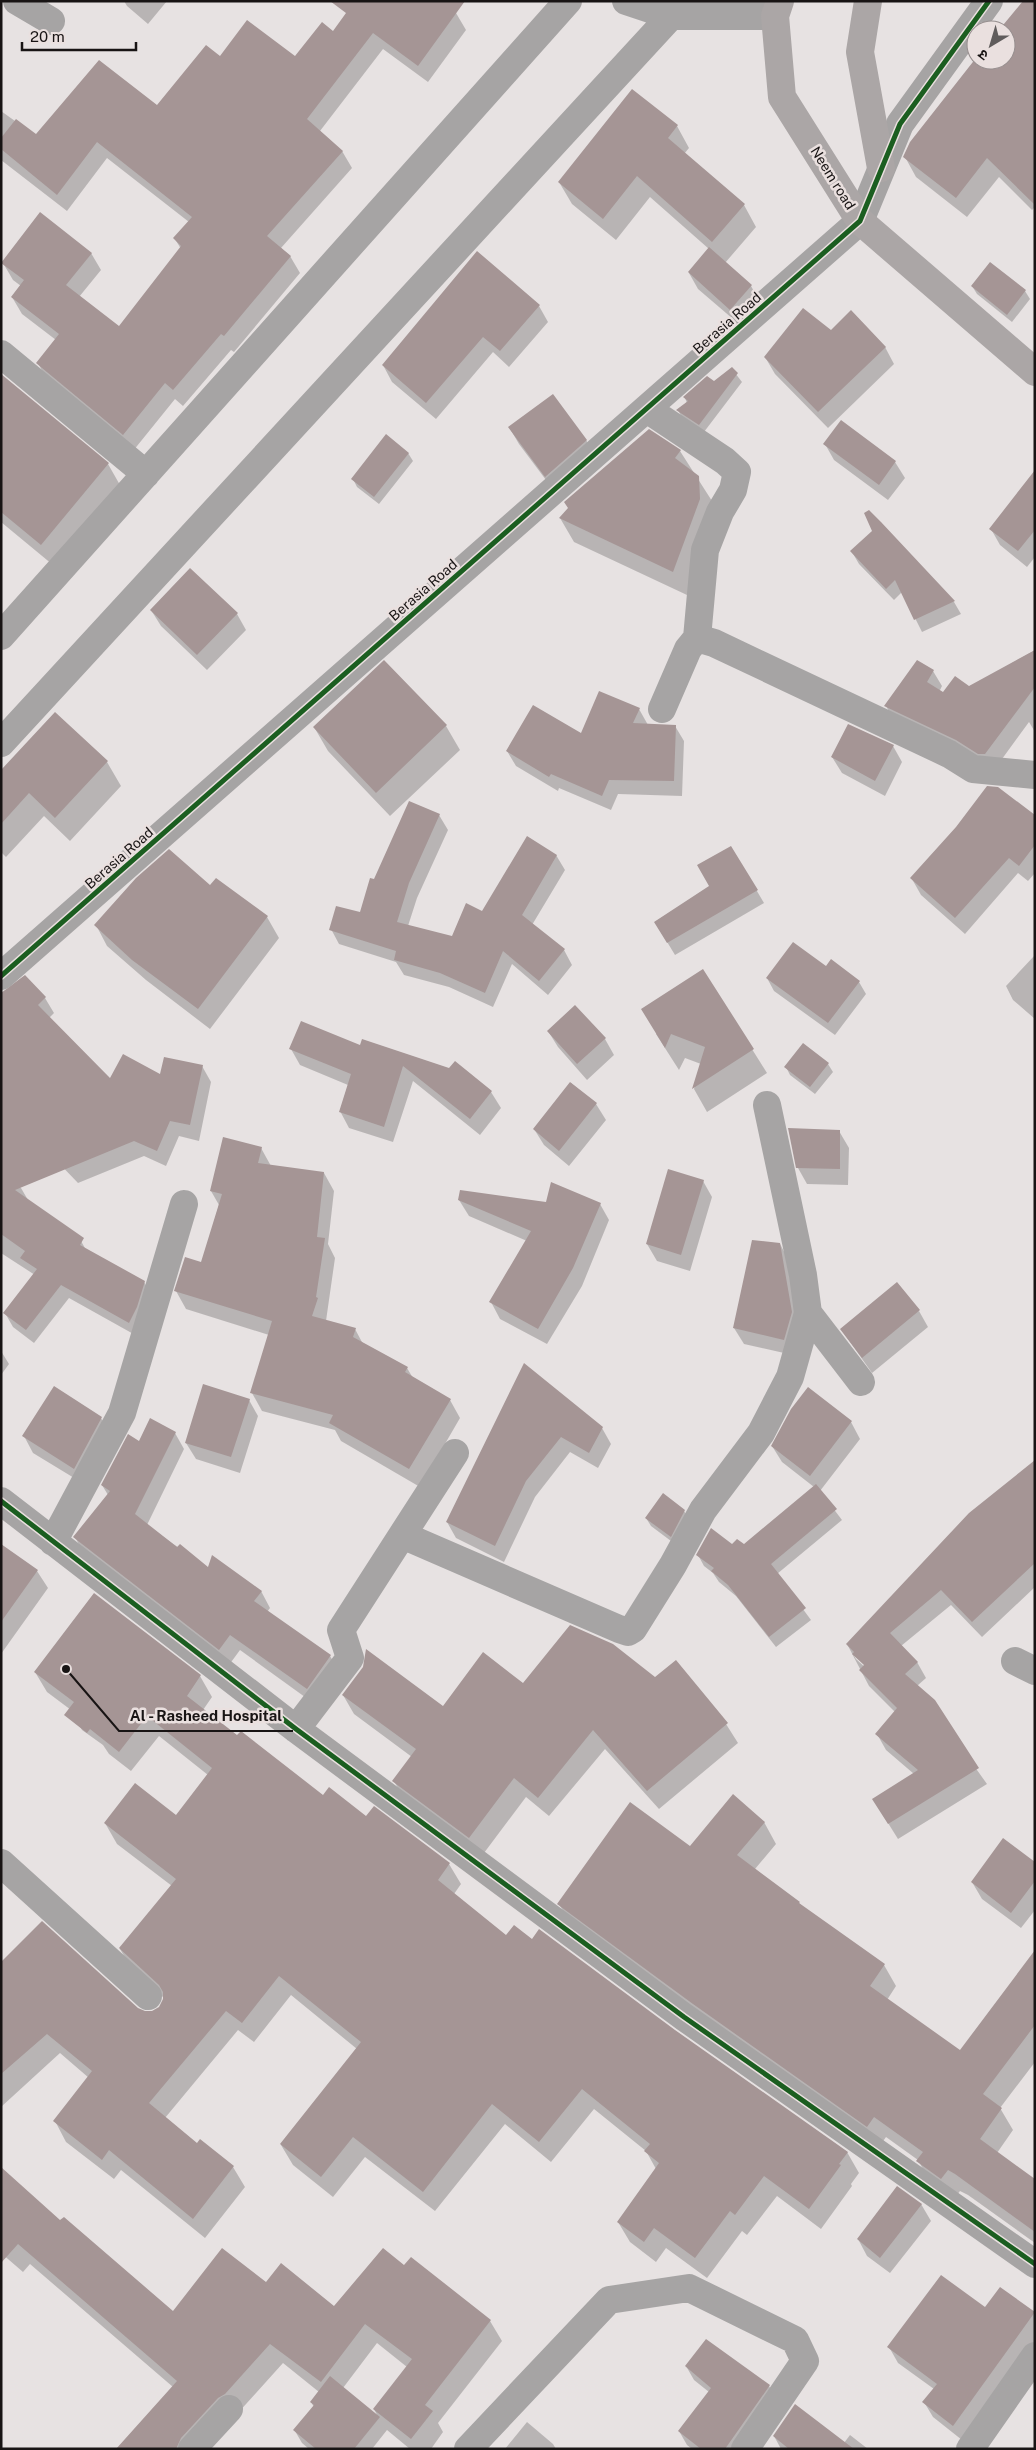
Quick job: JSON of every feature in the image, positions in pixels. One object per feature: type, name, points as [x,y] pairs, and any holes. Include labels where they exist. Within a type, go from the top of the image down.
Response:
[{"type":"main road","points":[[868,1],[860,52],[881,168]]},
{"type":"main road","name":"Neem road","points":[[778,9],[782,97],[860,221],[1035,372]]},
{"type":"street","points":[[17,1],[51,20]]},
{"type":"street","points":[[1,636],[568,1]]},
{"type":"street","points":[[626,1],[671,16],[778,9]]},
{"type":"street","points":[[860,221],[900,124],[989,1]]},
{"type":"street","points":[[1,742],[671,16]]},
{"type":"street","name":"Berasia Road","points":[[1,976],[860,221]]},
{"type":"street","points":[[1,354],[146,474]]},
{"type":"street","points":[[647,409],[725,461],[737,472],[733,490],[720,512],[705,550],[697,638],[688,650],[662,709]]},
{"type":"street","points":[[697,638],[714,643],[758,663],[949,754],[973,769],[1035,775]]},
{"type":"street","points":[[402,1535],[628,1632],[638,1623],[673,1565],[702,1510],[761,1433],[790,1377],[808,1313],[803,1275],[767,1105]]},
{"type":"street","points":[[53,1542],[122,1413],[184,1204]]},
{"type":"street","points":[[808,1313],[861,1382]]},
{"type":"street","points":[[296,1729],[350,1658],[341,1630],[455,1453]]},
{"type":"street","points":[[1,1501],[296,1729],[684,2016],[1035,2264]]},
{"type":"street","points":[[1,1864],[148,1996]]},
{"type":"street","points":[[468,2449],[609,2300],[689,2288],[794,2340],[805,2361],[745,2449]]},
{"type":"street","points":[[970,2449],[1035,2356]]},
{"type":"street","points":[[192,2449],[228,2409]]},
{"type":"building","points":[[330,1],[465,1],[418,66],[373,33],[307,119],[343,151],[267,236],[291,256],[224,336],[221,334],[173,390],[165,383],[123,435],[36,363],[59,334],[11,297],[24,280],[1,263],[40,212],[92,253],[66,285],[119,326],[181,246],[173,238],[192,217],[97,142],[57,195],[1,149],[1,138],[16,119],[36,134],[99,60],[157,105],[206,45],[220,56],[247,20],[295,56],[322,22],[333,31],[346,13]]},
{"type":"building","points":[[1023,1],[1035,1],[1035,205],[987,158],[956,198],[903,157],[910,142],[967,70],[1016,70],[1016,20],[1007,20]]},
{"type":"building","points":[[632,89],[678,125],[668,138],[745,204],[712,242],[637,176],[603,219],[558,182]]},
{"type":"building","points":[[709,247],[752,285],[730,310],[688,272]]},
{"type":"building","points":[[477,251],[540,305],[500,351],[483,337],[426,403],[382,365]]},
{"type":"building","points":[[990,262],[1026,290],[1007,315],[971,286]]},
{"type":"building","points":[[803,308],[831,330],[851,310],[886,347],[818,412],[764,357]]},
{"type":"building","points":[[732,367],[738,373],[699,425],[676,410],[688,401],[683,397],[707,376],[714,381]]},
{"type":"building","points":[[1,374],[109,463],[41,545],[1,512]]},
{"type":"building","points":[[553,394],[587,440],[545,477],[508,427]]},
{"type":"building","points":[[841,420],[896,461],[879,485],[823,444]]},
{"type":"building","points":[[649,429],[681,450],[675,458],[699,476],[700,499],[673,572],[559,518],[568,508],[564,502]]},
{"type":"building","points":[[386,434],[409,453],[374,497],[351,479]]},
{"type":"building","points":[[1035,470],[1035,530],[1018,551],[989,529]]},
{"type":"building","points":[[869,510],[955,601],[914,620],[895,580],[886,589],[850,551],[872,531],[864,513]]},
{"type":"building","points":[[190,568],[238,613],[197,655],[150,610]]},
{"type":"building","points":[[1035,650],[1035,687],[985,754],[978,754],[956,740],[884,706],[917,660],[934,670],[927,682],[943,692],[955,676],[969,686]]},
{"type":"building","points":[[384,660],[447,725],[376,793],[313,727]]},
{"type":"building","points":[[599,691],[640,708],[633,723],[676,725],[674,781],[609,780],[602,796],[551,774],[549,777],[506,751],[533,705],[581,733]]},
{"type":"building","points":[[55,712],[108,761],[55,818],[29,793],[1,824],[1,770]]},
{"type":"building","points":[[848,724],[894,745],[875,781],[831,757]]},
{"type":"building","points":[[987,786],[998,787],[1035,815],[1035,845],[1019,866],[1009,858],[955,918],[910,878],[956,827]]},
{"type":"building","points":[[409,801],[440,814],[409,883],[397,922],[452,936],[466,903],[482,911],[527,836],[557,855],[522,915],[565,949],[539,981],[503,951],[485,993],[440,973],[394,960],[396,951],[329,930],[336,906],[360,912],[370,878],[374,879]]},
{"type":"building","points":[[731,846],[758,890],[667,943],[654,922],[709,886],[697,865]]},
{"type":"building","points":[[169,849],[210,885],[216,878],[268,916],[198,1009],[132,960],[94,925],[136,878]]},
{"type":"building","points":[[793,942],[826,966],[831,959],[860,981],[828,1023],[766,978]]},
{"type":"building","points":[[703,969],[754,1049],[692,1089],[705,1047],[671,1034],[665,1048],[641,1009]]},
{"type":"building","points":[[25,975],[46,997],[38,1005],[110,1078],[123,1054],[160,1074],[164,1057],[203,1065],[190,1125],[170,1121],[157,1151],[134,1141],[15,1190],[84,1238],[80,1245],[145,1281],[137,1307],[129,1323],[61,1285],[26,1330],[3,1313],[37,1269],[20,1258],[25,1251],[1,1234],[1,993]]},
{"type":"building","points":[[575,1005],[606,1038],[577,1064],[547,1031]]},
{"type":"building","points":[[301,1021],[360,1045],[362,1039],[449,1068],[455,1061],[492,1091],[470,1119],[403,1066],[384,1127],[339,1112],[351,1074],[289,1049]]},
{"type":"building","points":[[803,1043],[829,1063],[810,1087],[784,1067]]},
{"type":"building","points":[[570,1082],[597,1103],[559,1151],[533,1129]]},
{"type":"building","points":[[788,1128],[840,1130],[840,1169],[796,1168]]},
{"type":"building","points":[[223,1137],[262,1147],[258,1163],[324,1172],[317,1237],[325,1238],[316,1297],[318,1298],[312,1316],[356,1328],[353,1337],[408,1367],[405,1372],[451,1399],[409,1469],[329,1423],[333,1415],[250,1393],[272,1321],[174,1291],[185,1257],[201,1262],[222,1194],[210,1191]]},
{"type":"building","points":[[668,1169],[704,1180],[681,1255],[646,1244]]},
{"type":"building","points":[[551,1182],[601,1203],[573,1268],[538,1329],[489,1302],[531,1231],[458,1200],[460,1190],[546,1202]]},
{"type":"building","points":[[752,1240],[780,1243],[792,1312],[784,1340],[733,1328]]},
{"type":"building","points":[[897,1282],[920,1310],[862,1358],[840,1329]]},
{"type":"building","points":[[524,1363],[603,1427],[589,1453],[561,1437],[526,1481],[495,1546],[446,1522]]},
{"type":"building","points":[[203,1384],[250,1399],[231,1457],[185,1443]]},
{"type":"building","points":[[54,1386],[102,1417],[74,1469],[22,1436]]},
{"type":"building","points":[[808,1387],[852,1421],[810,1476],[771,1446],[791,1409]]},
{"type":"building","points":[[150,1418],[176,1432],[135,1514],[177,1547],[180,1544],[208,1567],[212,1555],[262,1591],[254,1601],[331,1655],[307,1689],[230,1635],[219,1650],[73,1537],[110,1491],[101,1485],[128,1434],[139,1441]]},
{"type":"building","points":[[1035,1460],[1035,1563],[972,1622],[941,1590],[890,1633],[918,1662],[905,1674],[935,1700],[979,1768],[888,1824],[872,1799],[918,1770],[875,1734],[897,1708],[859,1670],[864,1665],[852,1654],[854,1652],[846,1644],[969,1513]]},
{"type":"building","points":[[816,1484],[837,1509],[771,1564],[806,1608],[769,1637],[728,1585],[711,1571],[714,1568],[696,1555],[711,1528],[732,1544],[737,1539],[744,1544]]},
{"type":"building","points":[[663,1493],[685,1510],[671,1537],[645,1518]]},
{"type":"building","points":[[1,1544],[38,1570],[1,1622]]},
{"type":"building","points":[[94,1593],[201,1675],[187,1696],[237,1735],[241,1731],[323,1795],[329,1787],[366,1816],[374,1806],[450,1863],[438,1880],[506,1935],[514,1925],[532,1939],[539,1929],[675,2030],[848,2152],[839,2164],[841,2165],[809,2209],[764,2176],[735,2215],[730,2211],[695,2258],[654,2228],[644,2242],[617,2222],[659,2163],[644,2151],[650,2144],[582,2089],[539,2142],[492,2104],[423,2192],[353,2137],[321,2177],[280,2144],[361,2042],[279,1976],[242,2023],[226,2011],[149,2103],[197,2143],[200,2139],[234,2166],[193,2219],[109,2150],[102,2160],[53,2121],[92,2071],[47,2034],[1,2074],[1,1962],[42,1921],[138,2008],[152,2011],[159,2007],[163,1999],[163,1992],[159,1985],[119,1948],[176,1879],[104,1823],[135,1783],[176,1815],[212,1768],[147,1716],[119,1752],[90,1729],[87,1733],[64,1715],[74,1702],[34,1672]]},
{"type":"building","points":[[570,1625],[613,1644],[655,1677],[676,1660],[728,1723],[647,1791],[593,1730],[538,1798],[514,1778],[469,1838],[392,1781],[416,1749],[342,1695],[363,1667],[366,1649],[443,1706],[483,1652],[523,1683]]},
{"type":"building","points":[[733,1794],[765,1822],[737,1855],[799,1903],[885,1964],[870,1986],[960,2050],[1035,1950],[1035,2025],[983,2094],[1002,2108],[980,2139],[1035,2179],[1035,2232],[948,2170],[941,2179],[916,2161],[923,2152],[874,2117],[867,2127],[693,2004],[557,1904],[630,1802],[690,1846]]},
{"type":"building","points":[[1003,1838],[1035,1862],[1035,1881],[1011,1913],[971,1882]]},
{"type":"building","points":[[1,2167],[60,2220],[64,2217],[173,2311],[222,2248],[266,2282],[281,2263],[334,2306],[383,2248],[404,2265],[411,2257],[491,2320],[425,2405],[433,2411],[411,2439],[373,2409],[412,2359],[365,2324],[321,2382],[270,2344],[225,2394],[218,2398],[181,2438],[176,2449],[116,2449],[177,2381],[18,2244],[1,2263]]},
{"type":"building","points":[[897,2186],[922,2204],[880,2258],[857,2239]]},
{"type":"building","points":[[941,2275],[985,2307],[1000,2287],[1035,2312],[953,2426],[922,2402],[937,2384],[887,2347]]},
{"type":"building","points":[[706,2339],[770,2385],[725,2449],[701,2449],[678,2431],[711,2388],[685,2366]]},
{"type":"building","points":[[330,2376],[380,2417],[354,2449],[316,2449],[293,2430],[314,2405],[310,2402]]},
{"type":"building","points":[[795,2404],[854,2449],[789,2449],[773,2436]]},
{"type":"cycle path","points":[[1,976],[860,221],[900,124],[989,1]]},
{"type":"cycle path","points":[[1,1501],[296,1729],[684,2017],[1035,2264]]},
{"type":"place","name":"Al - Rasheed Hospital","points":[[66,1669]]}]
